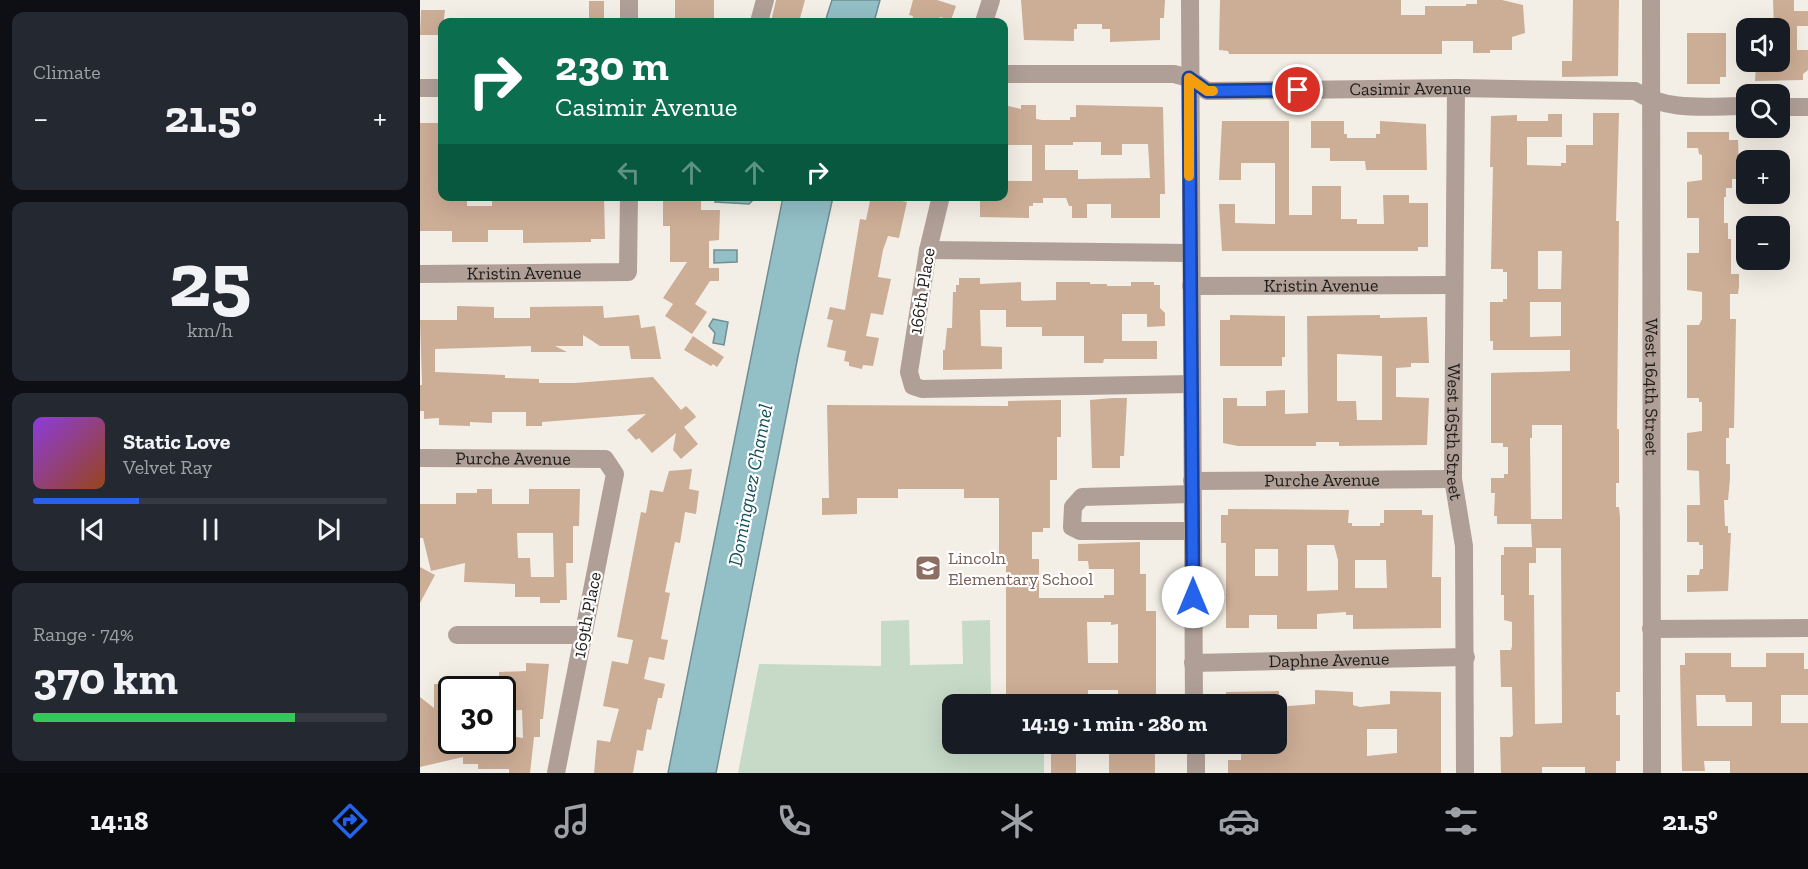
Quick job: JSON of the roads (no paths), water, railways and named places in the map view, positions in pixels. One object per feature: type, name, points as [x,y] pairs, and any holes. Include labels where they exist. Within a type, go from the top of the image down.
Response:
[{"type":"street","points":[[629,0],[629,18]]},
{"type":"street","points":[[760,18],[765,0]]},
{"type":"street","points":[[985,18],[991,0]]},
{"type":"street","points":[[1190,0],[1189,253],[1194,694]]},
{"type":"street","name":"West 164th Street","points":[[1651,0],[1652,773]]},
{"type":"street","name":"Casimir Avenue","points":[[1008,74],[1174,74],[1189,78],[1207,91],[1456,88],[1635,91],[1651,101],[1669,106],[1736,106]]},
{"type":"street","points":[[420,88],[438,88]]},
{"type":"street","name":"West 165th Street","points":[[1456,88],[1452,479],[1464,546],[1465,773]]},
{"type":"street","points":[[1790,106],[1808,107]]},
{"type":"street","name":"Kristin Avenue","points":[[420,273],[628,272],[628,201]]},
{"type":"street","name":"166th Place","points":[[939,201],[928,250],[909,372],[914,386],[922,389],[987,389],[1192,384]]},
{"type":"street","points":[[928,250],[1189,253]]},
{"type":"street","name":"Kristin Avenue","points":[[1191,286],[1453,285]]},
{"type":"street","name":"Purche Avenue","points":[[420,458],[605,459]]},
{"type":"street","name":"169th Place","points":[[556,773],[615,474],[605,459]]},
{"type":"street","name":"Purche Avenue","points":[[1192,531],[1080,531],[1072,527],[1073,507],[1082,497],[1192,487],[1452,479]]},
{"type":"street","points":[[1651,629],[1808,628]]},
{"type":"street","points":[[457,635],[583,635]]},
{"type":"street","name":"Daphne Avenue","points":[[1193,663],[1466,657]]},
{"type":"street","points":[[1196,754],[1196,773]]},
{"type":"water","points":[[832,0],[880,0],[875,18],[826,18]]},
{"type":"water","points":[[715,201],[752,201],[749,204]]},
{"type":"water","name":"Dominguez Channel","points":[[782,201],[832,201],[799,351],[716,773],[668,773]]},
{"type":"water","points":[[714,250],[737,250],[737,262],[714,263]]},
{"type":"water","points":[[713,319],[728,322],[724,345],[713,343],[715,333],[709,326]]},
{"type":"place","name":"Lincoln Elementary School","points":[[928,568]]}]
